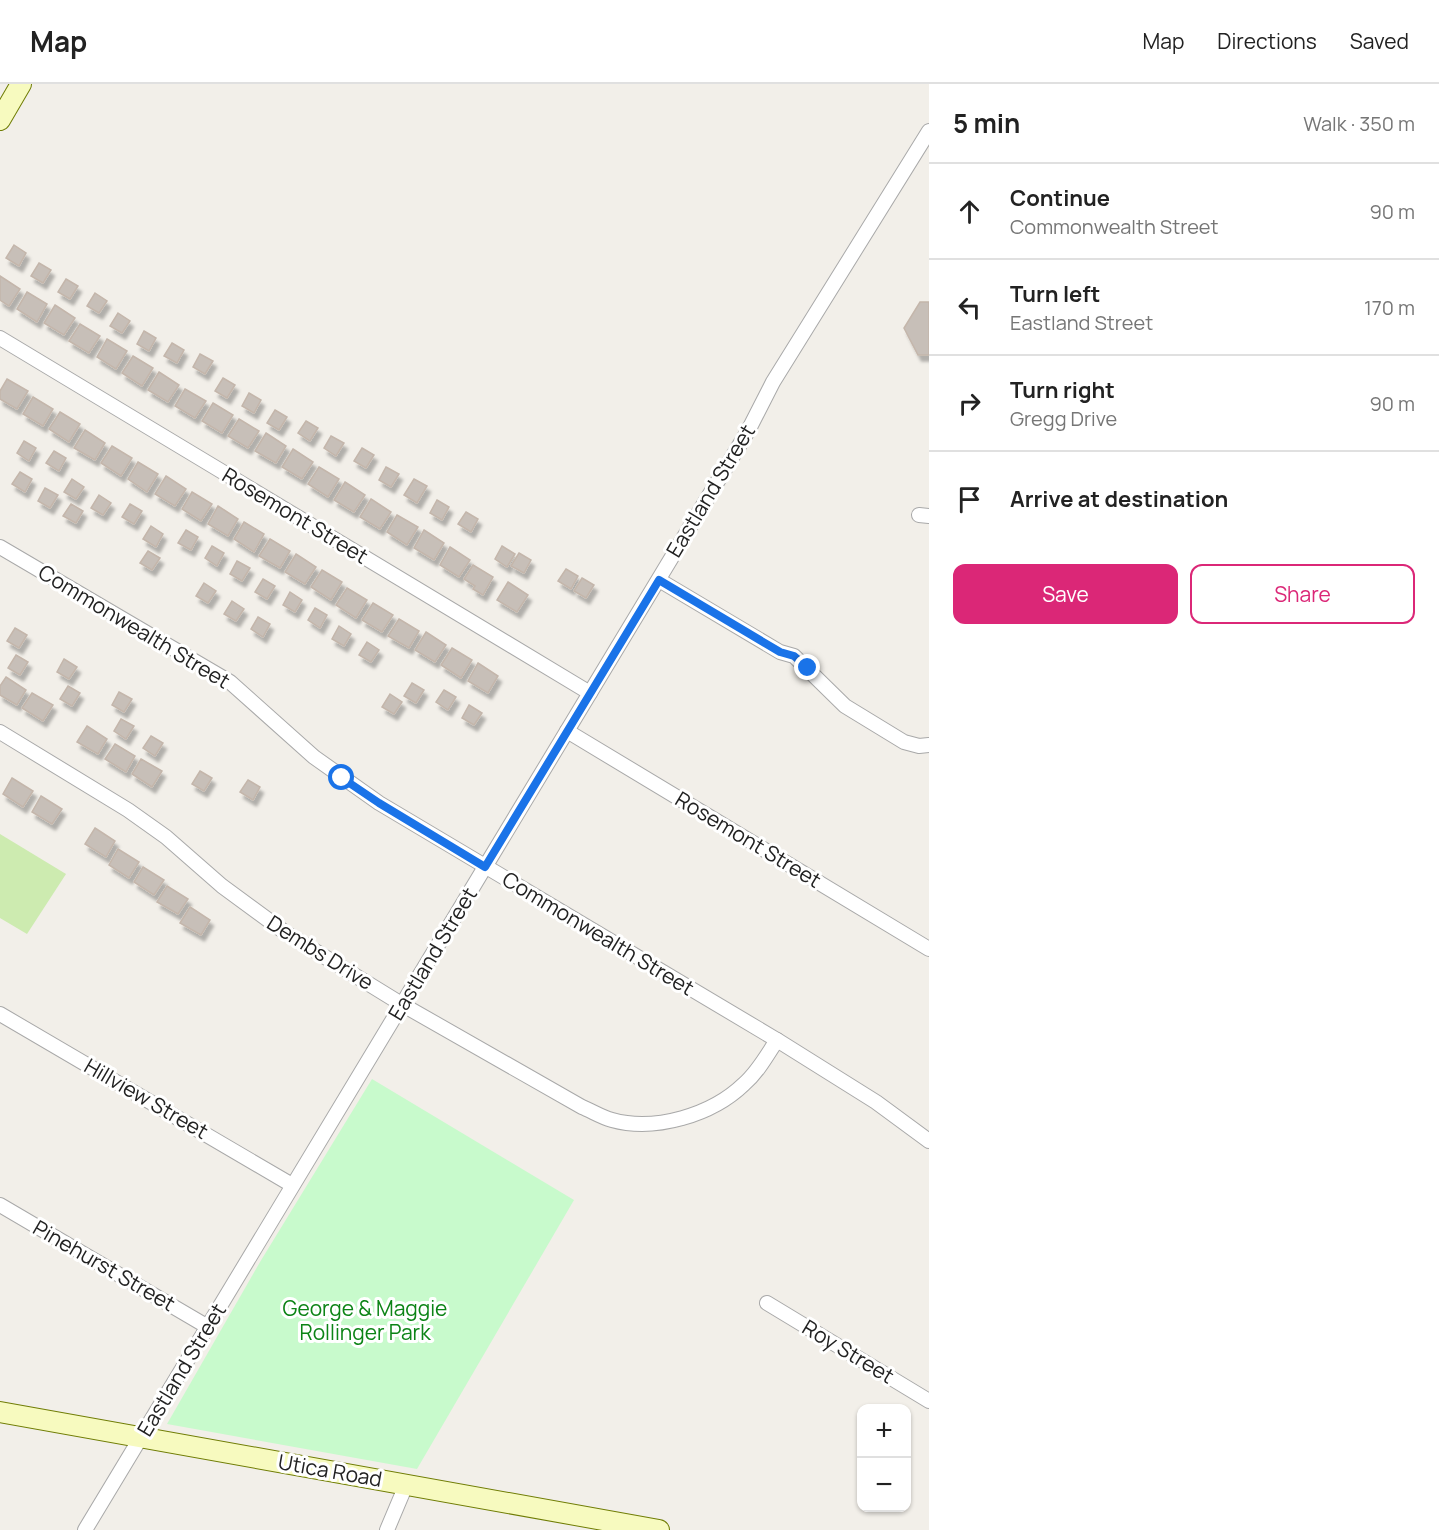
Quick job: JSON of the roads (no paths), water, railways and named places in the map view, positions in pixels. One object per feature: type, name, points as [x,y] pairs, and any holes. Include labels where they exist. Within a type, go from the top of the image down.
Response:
[{"type":"main road","points":[[0,120],[21,84]]},
{"type":"main road","name":"Utica Road","points":[[0,1412],[659,1530]]},
{"type":"street","name":"Eastland Street","points":[[85,1530],[659,580],[748,431],[774,382],[929,131]]},
{"type":"street","name":"Rosemont Street","points":[[0,338],[590,693]]},
{"type":"street","name":"Commonwealth Street","points":[[0,547],[230,682],[314,757],[379,803],[777,1040],[876,1102],[929,1141]]},
{"type":"street","points":[[659,580],[780,652],[794,656],[845,706],[904,742],[919,746],[929,745]]},
{"type":"street","name":"Rosemont Street","points":[[567,731],[929,949]]},
{"type":"street","name":"Dembs Drive","points":[[0,732],[128,810],[166,837],[256,912],[314,951],[403,1005],[582,1107],[612,1120],[653,1123],[684,1118],[712,1106],[744,1085],[777,1040]]},
{"type":"street","name":"Hillview Street","points":[[0,1014],[292,1185]]},
{"type":"street","name":"Pinehurst Street","points":[[0,1205],[208,1327]]},
{"type":"street","name":"Roy Street","points":[[767,1304],[929,1401]]},
{"type":"street","points":[[387,1530],[406,1485]]},
{"type":"park label","name":"George & Maggie Rollinger Park","points":[[365,1321]]}]
